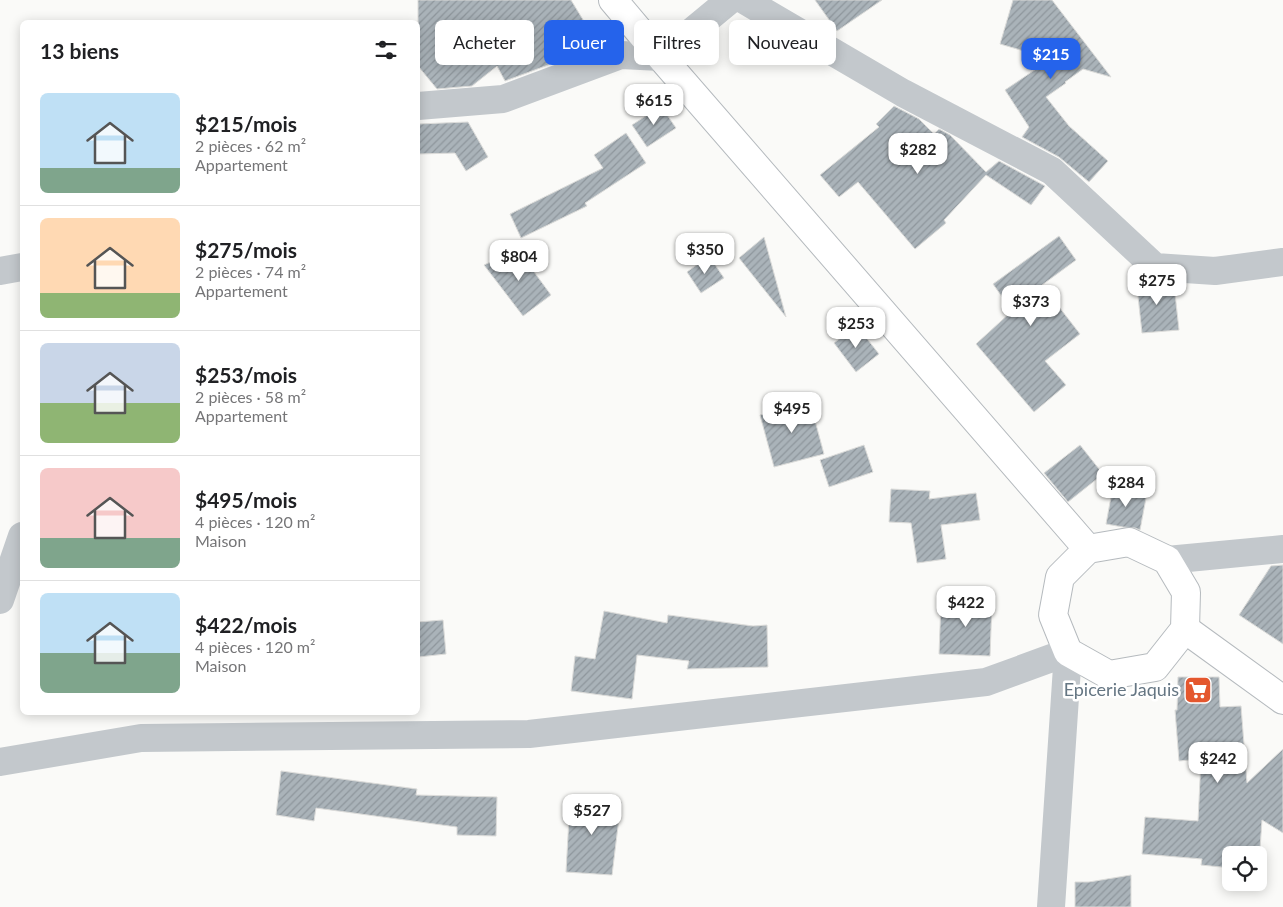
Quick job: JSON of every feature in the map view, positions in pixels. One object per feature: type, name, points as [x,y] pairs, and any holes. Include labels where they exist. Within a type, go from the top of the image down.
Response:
[{"type":"main road","points":[[613,0],[634,25]]},
{"type":"main road","points":[[667,65],[1088,549]]},
{"type":"main road","points":[[1129,542],[1167,560],[1186,592],[1185,629],[1155,667],[1109,676],[1068,652],[1053,616],[1060,577],[1088,549],[1129,542]]},
{"type":"main road","points":[[1185,629],[1283,700]]},
{"type":"street","points":[[706,20],[730,0]]},
{"type":"street","points":[[744,0],[903,93],[1052,172],[1155,266],[1216,271],[1283,262]]},
{"type":"street","points":[[420,106],[504,99],[621,55],[634,56]]},
{"type":"street","points":[[0,271],[20,267]]},
{"type":"street","points":[[0,600],[20,542]]},
{"type":"street","points":[[1167,560],[1283,549]]},
{"type":"street","points":[[0,762],[141,738],[529,734],[986,682],[1068,652],[1051,907]]},
{"type":"building","points":[[418,0],[571,0],[583,20],[544,20],[544,65],[548,65],[505,81],[497,66],[472,86],[437,89],[420,68],[420,20],[418,20]]},
{"type":"building","points":[[815,0],[882,0],[837,31],[836,20],[829,20]]},
{"type":"building","points":[[1013,0],[1052,0],[1111,77],[1083,69],[1046,97],[1069,126],[1108,161],[1089,182],[1059,157],[1022,137],[1029,127],[1005,90],[1051,59],[1000,44]]},
{"type":"building","points":[[661,106],[676,128],[647,147],[632,125]]},
{"type":"building","points":[[894,106],[919,119],[934,134],[939,129],[950,135],[986,172],[999,161],[1045,186],[1031,205],[986,175],[944,220],[946,223],[915,249],[858,182],[839,197],[820,175],[879,127],[876,124]]},
{"type":"building","points":[[468,122],[488,157],[466,171],[455,153],[420,154],[420,124]]},
{"type":"building","points":[[626,133],[646,163],[585,203],[587,206],[521,238],[510,214],[603,168],[594,155]]},
{"type":"building","points":[[1059,236],[1076,260],[1042,285],[1080,334],[1045,361],[1066,385],[1034,412],[976,344],[1012,311],[993,284]]},
{"type":"building","points":[[764,237],[786,317],[739,258]]},
{"type":"building","points":[[518,250],[551,295],[523,316],[484,265]]},
{"type":"building","points":[[709,256],[724,278],[701,293],[687,272]]},
{"type":"building","points":[[1143,277],[1154,283],[1174,284],[1179,330],[1142,333],[1136,278]]},
{"type":"building","points":[[857,326],[879,354],[856,372],[834,343]]},
{"type":"building","points":[[810,402],[824,454],[774,467],[760,415]]},
{"type":"building","points":[[864,445],[873,472],[829,487],[820,460]]},
{"type":"building","points":[[1080,445],[1103,474],[1068,502],[1044,473]]},
{"type":"building","points":[[1113,486],[1147,493],[1140,530],[1106,524]]},
{"type":"building","points":[[891,489],[930,491],[929,499],[976,493],[980,520],[941,525],[946,559],[917,563],[911,523],[889,522]]},
{"type":"building","points":[[1283,565],[1283,644],[1239,615],[1271,566]]},
{"type":"building","points":[[941,601],[992,603],[990,656],[939,654]]},
{"type":"building","points":[[604,611],[667,623],[668,615],[753,626],[767,625],[768,667],[687,669],[689,661],[637,655],[632,699],[571,691],[575,656],[595,659]]},
{"type":"building","points":[[443,620],[446,654],[420,657],[420,622]]},
{"type":"building","points":[[1178,677],[1219,677],[1220,707],[1241,706],[1247,783],[1283,749],[1283,833],[1262,820],[1260,846],[1222,846],[1222,867],[1201,865],[1202,859],[1142,854],[1145,817],[1198,821],[1201,759],[1179,761],[1175,710],[1177,710]]},
{"type":"building","points":[[281,771],[417,789],[416,795],[497,797],[496,836],[457,835],[457,827],[316,808],[314,821],[276,815]]},
{"type":"building","points":[[570,799],[621,802],[612,875],[566,872]]},
{"type":"building","points":[[1131,875],[1131,907],[1075,907],[1075,882],[1089,882]]},
{"type":"place","name":"Epicerie Jaquis","points":[[1198,690]]}]
